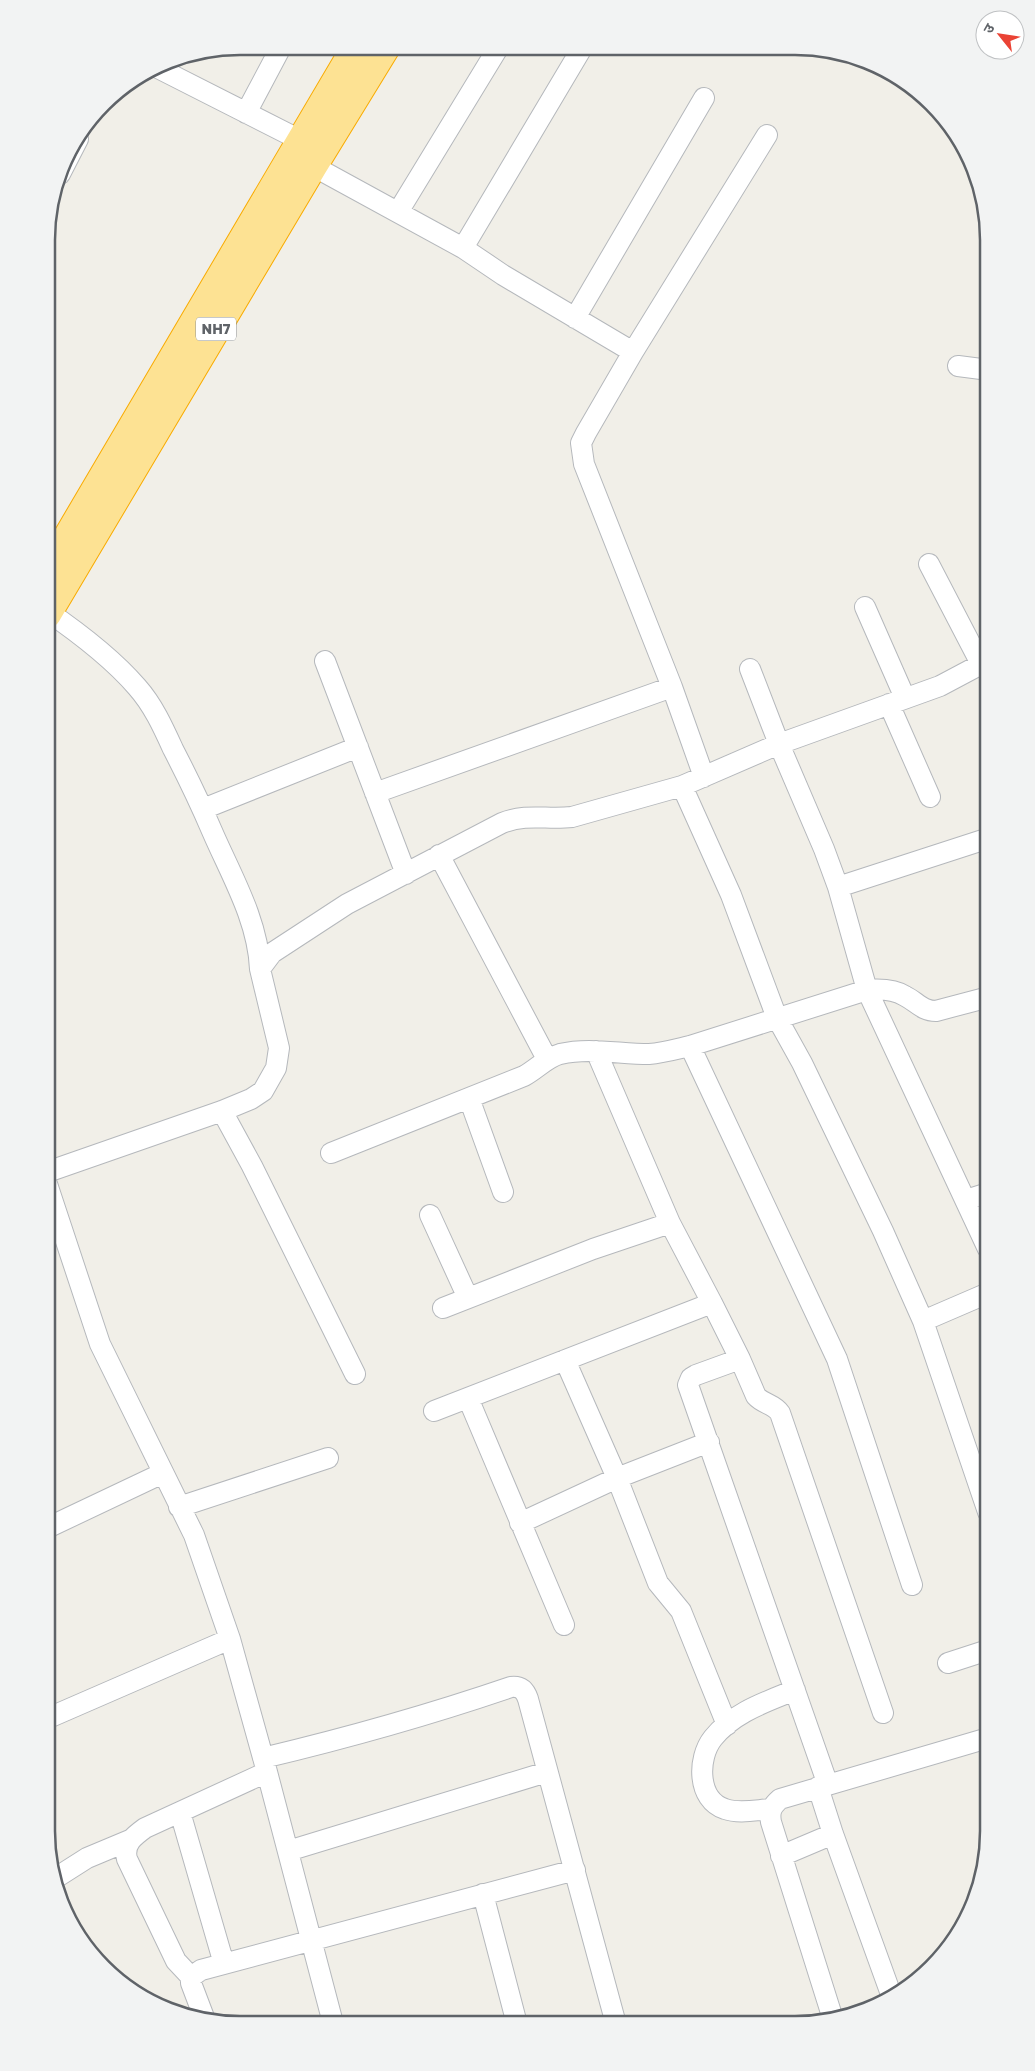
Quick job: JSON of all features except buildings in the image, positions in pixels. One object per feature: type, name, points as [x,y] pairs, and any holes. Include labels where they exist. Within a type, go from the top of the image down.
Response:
[{"type":"highway","name":"NH7","points":[[55,558],[351,55]]},
{"type":"highway","name":"NH7","points":[[55,600],[381,55]]},
{"type":"street","points":[[246,113],[276,55]]},
{"type":"street","points":[[398,212],[494,55]]},
{"type":"street","points":[[463,248],[578,55]]},
{"type":"street","points":[[164,71],[300,140]]},
{"type":"street","points":[[575,318],[704,98]]},
{"type":"street","points":[[704,777],[672,687],[582,453],[582,443],[633,352],[768,135]]},
{"type":"street","points":[[313,166],[463,248],[633,352]]},
{"type":"street","points":[[958,366],[980,369]]},
{"type":"street","points":[[930,564],[980,653]]},
{"type":"street","points":[[865,607],[930,797]]},
{"type":"street","points":[[55,617],[82,636],[136,686],[154,710],[203,809],[251,920],[260,950],[260,969],[279,1048],[276,1068],[263,1090],[251,1099],[222,1111],[55,1169]]},
{"type":"street","points":[[325,661],[406,874]]},
{"type":"street","points":[[260,969],[272,953],[347,904],[516,817],[572,817],[682,786],[778,744],[940,686],[980,665]]},
{"type":"street","points":[[750,669],[778,744],[824,849],[838,887],[867,990],[980,1231]]},
{"type":"street","points":[[376,792],[672,687]]},
{"type":"street","points":[[203,809],[358,747]]},
{"type":"street","points":[[682,786],[731,895],[777,1018],[802,1063],[853,1168],[923,1320],[980,1488]]},
{"type":"street","points":[[838,887],[980,841]]},
{"type":"street","points":[[439,855],[547,1059]]},
{"type":"street","points":[[331,1153],[524,1076],[547,1059],[559,1055],[575,1052],[650,1054],[690,1046],[867,990],[878,989],[897,992],[929,1011],[936,1011],[980,999]]},
{"type":"street","points":[[690,1046],[838,1359],[912,1585]]},
{"type":"street","points":[[596,1052],[670,1223],[740,1359],[756,1396],[759,1400],[773,1405],[780,1413],[883,1713]]},
{"type":"street","points":[[468,1098],[503,1192]]},
{"type":"street","points":[[222,1111],[252,1166],[355,1374]]},
{"type":"street","points":[[966,1200],[980,1196]]},
{"type":"street","points":[[55,1208],[100,1344],[194,1535],[230,1639],[331,2016]]},
{"type":"street","points":[[430,1215],[468,1298]]},
{"type":"street","points":[[443,1308],[593,1249],[670,1223]]},
{"type":"street","points":[[923,1320],[980,1296]]},
{"type":"street","points":[[434,1411],[712,1303]]},
{"type":"street","points":[[740,1359],[696,1375],[689,1381],[689,1388],[794,1690],[823,1786],[833,1834],[890,1990]]},
{"type":"street","points":[[565,1360],[617,1478],[658,1583],[681,1611],[727,1725]]},
{"type":"street","points":[[468,1398],[564,1625]]},
{"type":"street","points":[[520,1523],[617,1478],[709,1442]]},
{"type":"street","points":[[180,1506],[328,1458]]},
{"type":"street","points":[[55,1524],[163,1473]]},
{"type":"street","points":[[55,1716],[230,1639]]},
{"type":"street","points":[[948,1662],[980,1652]]},
{"type":"street","points":[[60,1875],[87,1858],[130,1840],[145,1828],[180,1812],[265,1765],[518,1686],[528,1699],[614,2016]]},
{"type":"street","points":[[771,1809],[738,1812],[726,1810],[716,1805],[709,1797],[703,1781],[701,1769],[703,1756],[714,1737],[744,1711],[794,1690]]},
{"type":"street","points":[[831,2012],[781,1856],[769,1814],[771,1809],[780,1798],[980,1740]]},
{"type":"street","points":[[288,1851],[547,1772]]},
{"type":"street","points":[[180,1812],[224,1964]]},
{"type":"street","points":[[781,1856],[833,1834]]},
{"type":"street","points":[[130,1840],[126,1847],[127,1859],[176,1961],[192,1977],[192,1983],[201,2012]]},
{"type":"street","points":[[192,1977],[201,1970],[575,1870]]},
{"type":"street","points":[[483,1894],[515,2016]]}]
